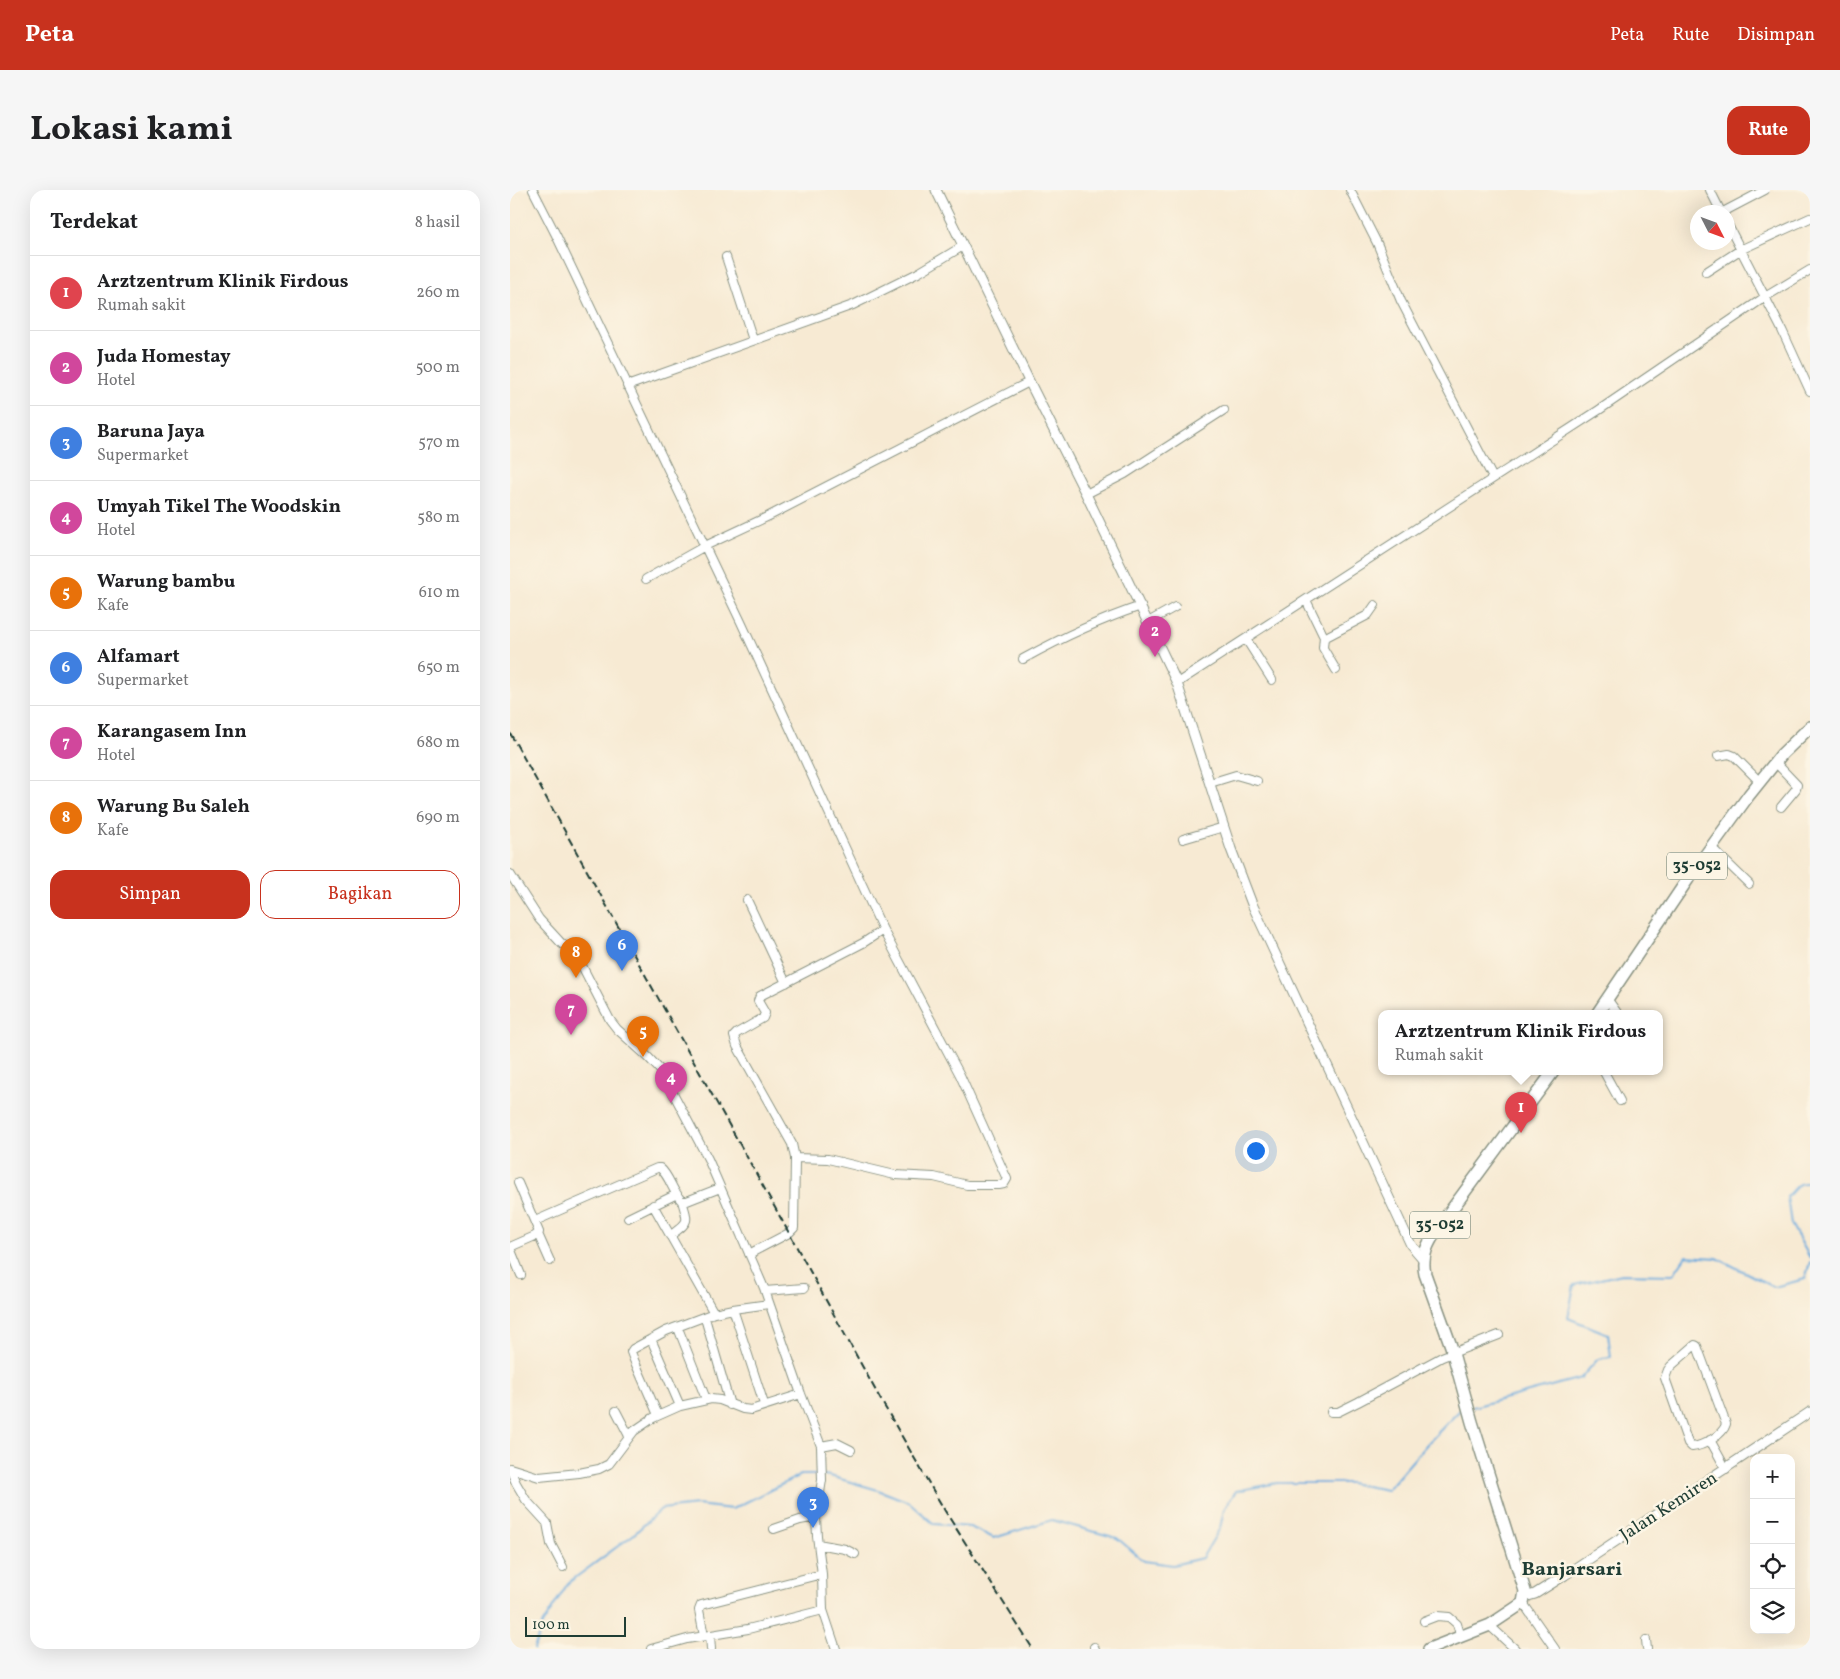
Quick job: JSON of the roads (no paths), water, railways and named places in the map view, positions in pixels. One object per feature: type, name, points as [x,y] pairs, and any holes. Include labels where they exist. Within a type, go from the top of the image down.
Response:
[{"type":"main road","name":"35-052","points":[[1600,1010],[1711,847],[1759,781],[1810,727]]},
{"type":"main road","name":"35-052","points":[[1524,1600],[1525,1591],[1472,1422],[1454,1353],[1427,1281],[1424,1260],[1427,1245],[1438,1228],[1551,1075]]},
{"type":"main road","points":[[1429,1649],[1459,1631],[1492,1624],[1524,1600]]},
{"type":"street","points":[[533,190],[705,546],[883,930],[960,1075],[1008,1179],[1004,1184],[999,1185],[967,1185],[934,1177],[895,1175],[828,1159],[795,1158]]},
{"type":"street","points":[[936,190],[1178,684],[1224,826],[1252,904],[1411,1245],[1424,1260]]},
{"type":"street","points":[[1350,190],[1377,243],[1401,301],[1493,478]]},
{"type":"street","points":[[1710,190],[1718,205]]},
{"type":"street","points":[[1735,206],[1766,190]]},
{"type":"street","points":[[1706,272],[1740,250],[1810,218]]},
{"type":"street","points":[[1735,240],[1810,391]]},
{"type":"street","points":[[628,386],[853,305],[918,273],[963,246]]},
{"type":"street","points":[[726,257],[753,340]]},
{"type":"street","points":[[1178,684],[1607,405],[1765,297],[1810,270]]},
{"type":"street","points":[[646,579],[705,546],[778,512],[1029,382]]},
{"type":"street","points":[[1086,494],[1126,474],[1224,410]]},
{"type":"street","points":[[1306,600],[1324,636],[1323,648],[1336,670]]},
{"type":"street","points":[[1324,636],[1368,615],[1375,605]]},
{"type":"street","points":[[1023,659],[1062,638],[1108,617],[1141,606]]},
{"type":"street","points":[[1148,622],[1175,607]]},
{"type":"street","points":[[1246,639],[1272,680]]},
{"type":"street","points":[[1718,756],[1729,754],[1734,756],[1759,781]]},
{"type":"street","points":[[1775,762],[1797,785],[1796,789],[1781,807]]},
{"type":"street","points":[[1210,783],[1236,775],[1257,781]]},
{"type":"street","points":[[1184,839],[1224,826]]},
{"type":"street","points":[[1711,847],[1749,884]]},
{"type":"street","points":[[510,874],[539,919],[562,944],[572,950],[613,1025],[648,1056],[662,1072],[697,1138],[765,1291],[821,1446],[822,1480],[816,1517],[822,1574],[823,1610],[836,1649]]},
{"type":"street","points":[[747,900],[786,983]]},
{"type":"street","points":[[749,1254],[790,1233],[794,1228],[795,1158],[792,1144],[734,1038],[737,1033],[764,1017],[758,1001],[760,996],[863,943],[883,930]]},
{"type":"street","points":[[1608,1000],[1615,1010]]},
{"type":"street","points":[[1606,1075],[1620,1101]]},
{"type":"street","points":[[535,1221],[660,1168],[664,1171],[688,1218],[687,1222],[670,1236]]},
{"type":"street","points":[[518,1183],[550,1262]]},
{"type":"street","points":[[628,1218],[653,1205],[679,1198],[687,1201],[720,1188]]},
{"type":"street","points":[[653,1205],[714,1314]]},
{"type":"street","points":[[521,1275],[510,1248],[538,1234]]},
{"type":"street","points":[[765,1291],[804,1288]]},
{"type":"street","points":[[658,1415],[632,1352],[635,1347],[651,1338],[714,1314],[733,1309],[770,1304]]},
{"type":"street","points":[[733,1309],[764,1404]]},
{"type":"street","points":[[705,1318],[730,1406]]},
{"type":"street","points":[[678,1328],[706,1399]]},
{"type":"street","points":[[1331,1412],[1341,1411],[1418,1369],[1499,1335]]},
{"type":"street","points":[[651,1338],[680,1406]]},
{"type":"street","points":[[1695,1346],[1697,1346],[1726,1424],[1724,1430],[1710,1440],[1697,1447],[1690,1446],[1665,1378],[1671,1366],[1695,1346]]},
{"type":"street","points":[[510,1468],[538,1477],[599,1469],[609,1464],[629,1436],[658,1415],[680,1406],[706,1399],[720,1400],[730,1406],[746,1410],[801,1394]]},
{"type":"street","points":[[616,1411],[629,1436]]},
{"type":"street","name":"Jalan Kemiren","points":[[1524,1600],[1565,1575],[1810,1412]]},
{"type":"street","points":[[1710,1440],[1726,1469]]},
{"type":"street","points":[[821,1446],[837,1443],[851,1450]]},
{"type":"street","points":[[510,1468],[526,1500],[547,1522],[551,1544],[563,1567]]},
{"type":"street","points":[[774,1530],[800,1520],[816,1517]]},
{"type":"street","points":[[818,1544],[845,1549],[855,1554]]},
{"type":"street","points":[[711,1649],[700,1610],[702,1604],[822,1574]]},
{"type":"street","points":[[1524,1600],[1555,1649]]},
{"type":"street","points":[[650,1649],[670,1643],[748,1629],[823,1610]]},
{"type":"street","points":[[1424,1621],[1444,1616],[1454,1620],[1459,1631]]},
{"type":"street","points":[[1492,1624],[1516,1649]]},
{"type":"street","points":[[1646,1640],[1647,1649]]},
{"type":"waterway","points":[[1810,1182],[1799,1184],[1787,1197],[1791,1224],[1810,1258]]},
{"type":"waterway","points":[[1473,1407],[1581,1378],[1598,1359],[1611,1357],[1608,1334],[1568,1318],[1574,1285],[1622,1274],[1673,1275],[1686,1256],[1717,1258],[1774,1287],[1805,1279],[1810,1262]]},
{"type":"waterway","points":[[824,1475],[878,1490],[909,1502],[934,1524],[970,1527],[994,1538],[1052,1520],[1117,1538],[1144,1561],[1173,1565],[1202,1558],[1220,1528],[1224,1509],[1236,1491],[1277,1483],[1350,1483],[1387,1490],[1427,1444],[1460,1410],[1464,1409]]},
{"type":"waterway","points":[[534,1649],[542,1625],[568,1583],[633,1535],[661,1509],[697,1505],[732,1509],[801,1475],[819,1475]]},
{"type":"railway","points":[[510,733],[882,1402],[945,1511],[1033,1649]]},
{"type":"place","name":"Juda Homestay","points":[[1155,657]]},
{"type":"place","name":"Alfamart","points":[[622,971]]},
{"type":"place","name":"Warung Bu Saleh","points":[[576,978]]},
{"type":"place","name":"Karangasem Inn","points":[[571,1035]]},
{"type":"place","name":"Warung bambu","points":[[643,1057]]},
{"type":"place","name":"Umyah Tikel The Woodskin","points":[[671,1103]]},
{"type":"place","name":"Arztzentrum Klinik Firdous","points":[[1521,1133]]},
{"type":"place","name":"Baruna Jaya","points":[[813,1528]]},
{"type":"district","name":"Banjarsari","points":[[1572,1570]]}]
